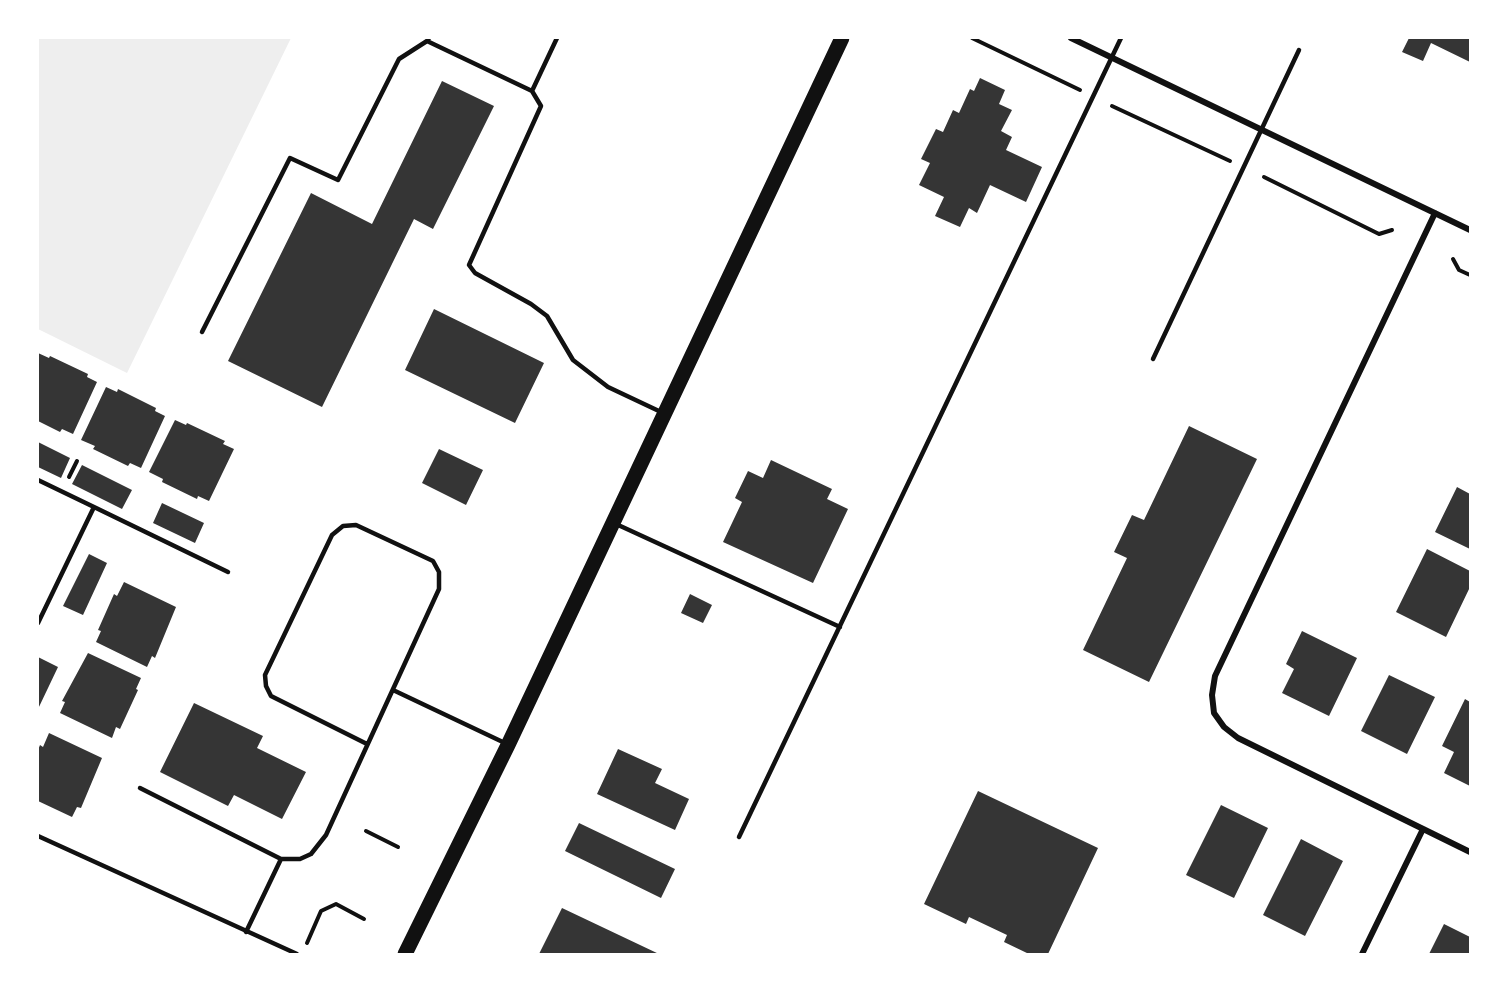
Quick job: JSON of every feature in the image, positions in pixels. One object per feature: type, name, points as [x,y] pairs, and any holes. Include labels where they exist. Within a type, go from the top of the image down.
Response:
[{"type":"main road","points":[[405,954],[508,745],[842,38]]},
{"type":"street","points":[[1071,38],[1470,230]]},
{"type":"street","points":[[1436,213],[1215,676],[1212,694],[1214,713],[1224,727],[1238,738],[1470,852]]},
{"type":"street","points":[[1362,954],[1424,829]]},
{"type":"lane","points":[[420,38],[428,39],[532,92],[541,106],[469,265],[475,273],[531,304],[547,316],[573,360],[608,387],[663,413]]},
{"type":"lane","points":[[532,92],[557,38]]},
{"type":"lane","points":[[739,837],[1121,38]]},
{"type":"lane","points":[[202,332],[290,158],[338,180],[399,59],[428,39]]},
{"type":"lane","points":[[1152,358],[1299,50]]},
{"type":"lane","points":[[38,480],[228,572]]},
{"type":"lane","points":[[38,623],[94,507]]},
{"type":"lane","points":[[612,522],[840,627]]},
{"type":"lane","points":[[140,788],[281,859],[300,859],[311,854],[326,835],[439,590],[439,572],[433,561],[356,525],[343,526],[332,534],[265,675],[266,686],[271,696],[367,744]]},
{"type":"lane","points":[[393,690],[508,745]]},
{"type":"lane","points":[[38,836],[297,954]]},
{"type":"lane","points":[[246,932],[281,859]]},
{"type":"path","points":[[972,38],[1083,92]]},
{"type":"path","points":[[1112,106],[1233,162]]},
{"type":"path","points":[[1264,177],[1379,234],[1392,230]]},
{"type":"path","points":[[1453,259],[1460,270],[1470,275]]},
{"type":"path","points":[[67,482],[77,461]]},
{"type":"path","points":[[366,831],[398,847]]},
{"type":"path","points":[[306,944],[321,911],[336,904],[364,919]]},
{"type":"shaded area","points":[[38,38],[291,38],[127,373],[38,329]]},
{"type":"building","points":[[1409,38],[1470,38],[1470,62],[1431,43],[1423,61],[1402,52]]},
{"type":"building","points":[[980,78],[1005,90],[999,104],[1012,110],[1001,131],[1012,137],[1006,150],[1042,167],[1026,202],[990,185],[977,213],[969,208],[960,227],[935,216],[944,197],[919,185],[930,163],[921,159],[936,129],[943,132],[953,110],[959,113],[970,89],[974,91]]},
{"type":"building","points":[[442,81],[494,106],[433,229],[414,219],[322,407],[228,361],[311,193],[372,224]]},
{"type":"building","points":[[434,309],[544,363],[515,423],[405,370]]},
{"type":"building","points":[[38,353],[49,358],[50,356],[88,374],[87,377],[97,382],[73,434],[62,429],[60,432],[38,421]]},
{"type":"building","points":[[106,387],[117,392],[118,389],[156,408],[155,411],[165,416],[141,468],[130,463],[128,466],[93,449],[95,446],[81,440]]},
{"type":"building","points":[[175,420],[186,425],[187,423],[225,441],[223,444],[234,449],[209,501],[198,496],[197,499],[162,482],[163,479],[149,472]]},
{"type":"building","points":[[1189,426],[1257,459],[1149,682],[1083,650],[1127,558],[1114,552],[1132,515],[1144,520]]},
{"type":"building","points":[[38,442],[70,458],[61,478],[38,467]]},
{"type":"building","points":[[439,449],[483,470],[466,505],[422,483]]},
{"type":"building","points":[[771,460],[832,489],[827,499],[848,509],[813,583],[723,542],[742,502],[735,498],[748,471],[763,478]]},
{"type":"building","points":[[82,465],[132,490],[122,509],[72,484]]},
{"type":"building","points":[[1457,487],[1470,494],[1470,549],[1435,532]]},
{"type":"building","points":[[162,503],[204,523],[195,543],[153,523]]},
{"type":"building","points":[[1427,549],[1470,571],[1470,587],[1446,637],[1396,612]]},
{"type":"building","points":[[89,554],[107,563],[83,615],[63,606]]},
{"type":"building","points":[[124,582],[176,607],[155,658],[152,656],[147,667],[96,642],[101,631],[98,630],[114,594],[117,596]]},
{"type":"building","points":[[690,594],[712,605],[703,623],[681,613]]},
{"type":"building","points":[[1302,631],[1357,658],[1329,716],[1282,693],[1294,669],[1286,664]]},
{"type":"building","points":[[88,653],[141,678],[120,729],[116,727],[112,738],[60,713],[65,702],[62,701]]},
{"type":"building","points":[[38,657],[58,667],[38,709]]},
{"type":"building","points":[[1389,675],[1435,697],[1407,754],[1361,731]]},
{"type":"building","points":[[1465,699],[1470,702],[1470,786],[1444,773],[1454,752],[1442,746]]},
{"type":"building","points":[[194,703],[263,736],[257,748],[306,772],[282,819],[234,795],[228,806],[160,772]]},
{"type":"building","points":[[49,733],[102,758],[81,808],[77,807],[72,817],[38,801],[38,750],[40,745],[43,747]]},
{"type":"building","points":[[618,749],[662,769],[655,783],[689,799],[675,830],[597,794]]},
{"type":"building","points":[[978,791],[1098,848],[1048,954],[1029,954],[1004,942],[1007,935],[969,917],[966,924],[924,904]]},
{"type":"building","points":[[1221,805],[1268,828],[1234,898],[1186,875]]},
{"type":"building","points":[[579,823],[675,869],[661,898],[565,851]]},
{"type":"building","points":[[1301,839],[1343,861],[1305,936],[1263,915]]},
{"type":"building","points":[[562,908],[659,954],[539,954]]},
{"type":"building","points":[[1444,924],[1470,937],[1470,954],[1429,954]]}]
